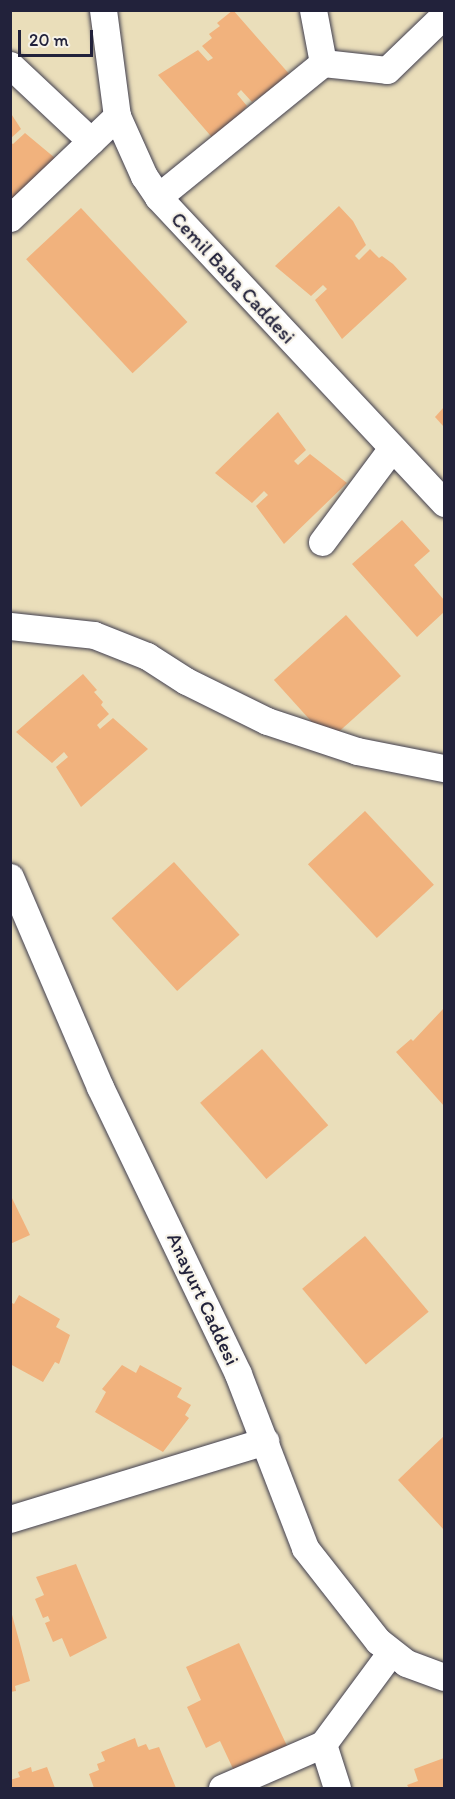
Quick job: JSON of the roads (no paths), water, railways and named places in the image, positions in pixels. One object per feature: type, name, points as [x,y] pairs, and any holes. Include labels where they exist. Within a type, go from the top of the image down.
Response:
[{"type":"street","name":"Cemil Baba Caddesi","points":[[103,10],[117,116],[132,155],[158,197],[444,503]]},
{"type":"street","points":[[313,10],[323,63]]},
{"type":"street","points":[[158,197],[323,63],[387,70],[444,15]]},
{"type":"street","points":[[10,65],[91,141]]},
{"type":"street","points":[[10,218],[117,116]]},
{"type":"street","points":[[322,542],[392,448]]},
{"type":"street","points":[[10,626],[94,635],[147,656],[206,692],[267,721],[365,753],[444,768]]},
{"type":"street","name":"Anayurt Caddesi","points":[[10,877],[100,1086],[208,1304],[265,1441],[304,1548],[391,1652],[415,1666],[444,1677]]},
{"type":"street","points":[[10,1519],[265,1441]]},
{"type":"street","points":[[222,1788],[323,1744],[391,1652]]},
{"type":"street","points":[[323,1744],[337,1788]]}]
